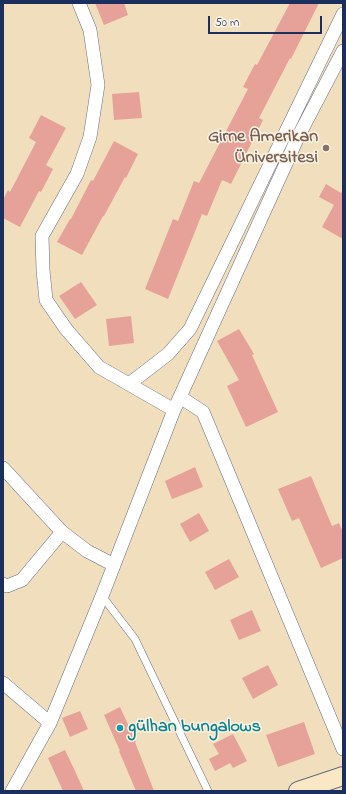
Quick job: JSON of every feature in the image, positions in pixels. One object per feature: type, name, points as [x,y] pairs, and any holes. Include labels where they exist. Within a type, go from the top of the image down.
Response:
[{"type":"street","points":[[79,3],[90,30],[98,85],[90,137],[77,174],[42,236],[46,300],[66,329],[99,367],[174,410]]},
{"type":"street","points":[[129,384],[168,354],[190,329],[343,14]]},
{"type":"street","points":[[12,791],[50,723],[102,596],[174,410],[298,136],[343,51]]},
{"type":"street","points":[[180,397],[203,412],[343,749]]},
{"type":"street","points":[[3,468],[62,532],[87,551],[114,565]]},
{"type":"street","points":[[3,584],[7,586],[22,580],[62,532]]},
{"type":"street","points":[[3,683],[50,723]]},
{"type":"street","points":[[298,791],[343,776]]},
{"type":"lane","points":[[102,596],[135,639],[208,791]]},
{"type":"building","points":[[95,3],[124,3],[128,15],[104,25]]},
{"type":"building","points":[[290,3],[319,3],[259,118],[263,120],[231,184],[222,180],[207,216],[202,214],[168,299],[145,289],[173,219],[178,221],[194,181],[199,183],[248,89],[243,87],[255,64],[257,65]]},
{"type":"building","points":[[139,92],[142,118],[114,120],[112,94]]},
{"type":"building","points":[[41,115],[66,128],[46,165],[53,169],[41,192],[39,191],[20,227],[3,218],[3,200],[8,190],[10,192],[36,142],[29,138]]},
{"type":"building","points":[[114,141],[138,154],[82,255],[57,242],[71,219],[91,180],[93,181]]},
{"type":"building","points":[[326,184],[341,193],[343,190],[343,239],[322,227],[334,205],[319,197]]},
{"type":"building","points":[[81,282],[97,305],[75,319],[59,296]]},
{"type":"building","points":[[131,316],[134,343],[109,346],[106,319]]},
{"type":"building","points":[[239,329],[254,354],[252,355],[278,412],[246,427],[227,386],[239,380],[217,341]]},
{"type":"building","points":[[195,467],[203,487],[172,499],[165,481]]},
{"type":"building","points":[[311,476],[332,526],[339,523],[343,532],[343,558],[321,568],[299,518],[292,521],[278,489]]},
{"type":"building","points":[[199,513],[209,531],[190,542],[180,524]]},
{"type":"building","points":[[229,559],[239,577],[215,590],[205,572]]},
{"type":"building","points":[[252,610],[261,631],[239,640],[230,620]]},
{"type":"building","points":[[268,665],[278,685],[253,699],[242,678]]},
{"type":"building","points":[[120,707],[136,742],[154,791],[136,791],[104,715]]},
{"type":"building","points":[[80,711],[88,729],[70,737],[62,718]]},
{"type":"building","points":[[304,722],[315,754],[278,767],[266,735]]},
{"type":"building","points":[[233,734],[247,761],[233,768],[230,763],[215,771],[209,759],[219,754],[213,744]]},
{"type":"building","points":[[65,750],[84,791],[63,791],[48,758]]},
{"type":"place","name":"Girne Amerikan Üniversitesi","points":[[326,148]]},
{"type":"place","name":"gülhan bungalows","points":[[120,728]]}]
